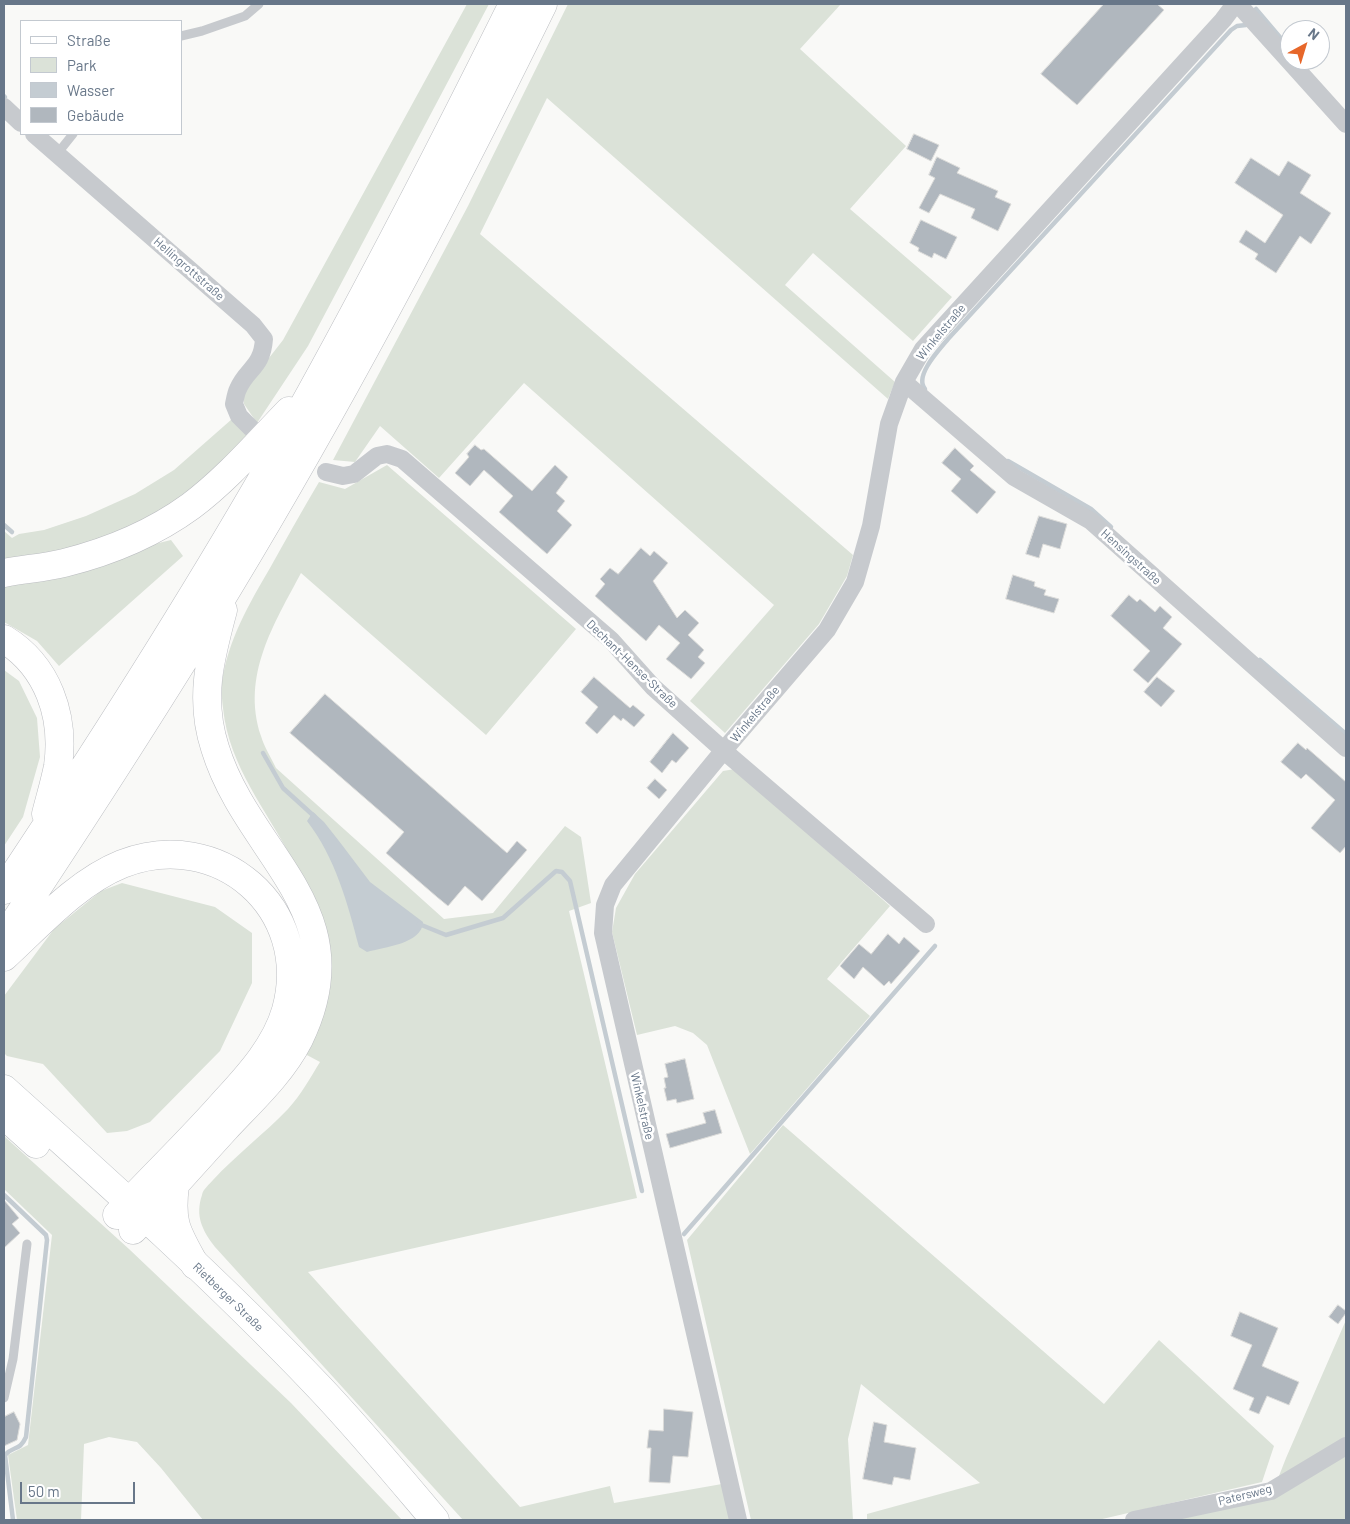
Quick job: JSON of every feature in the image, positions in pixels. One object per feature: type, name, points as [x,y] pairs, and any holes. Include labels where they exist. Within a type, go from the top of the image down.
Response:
[{"type":"main road","points":[[4,890],[208,570],[316,383],[424,182],[513,4]]},
{"type":"main road","points":[[4,938],[112,772],[229,586],[305,456],[394,295],[543,4]]},
{"type":"main road","points":[[4,573],[63,563],[111,549],[191,506],[234,468],[316,383]]},
{"type":"main road","points":[[131,1216],[175,1185],[284,1064],[306,1022],[317,984],[316,942],[308,915],[293,885],[232,789],[217,754],[209,724],[207,702],[208,673],[229,586]]},
{"type":"main road","points":[[4,639],[32,663],[46,682],[56,710],[60,738],[58,766],[42,833]]},
{"type":"main road","points":[[4,957],[77,890],[121,864],[143,857],[166,854],[188,855],[230,869],[249,882],[266,900],[279,921],[287,943],[291,967],[290,989],[286,1010],[278,1031],[248,1076],[131,1216]]},
{"type":"main road","name":"Rietberger Straße","points":[[4,1089],[131,1216],[306,1397],[421,1520]]},
{"type":"main road","name":"Rietberger Straße","points":[[4,1115],[195,1265],[318,1386],[386,1461],[435,1520]]},
{"type":"main road","points":[[175,1185],[173,1217],[177,1232],[195,1265]]},
{"type":"street","points":[[1236,4],[1346,124]]},
{"type":"street","name":"Winkelstraße","points":[[738,1520],[602,933],[605,905],[613,885],[724,750],[827,630],[855,582],[871,526],[889,424],[904,382],[924,349],[1236,4]]},
{"type":"street","points":[[4,107],[20,121]]},
{"type":"street","name":"Hellingrottstraße","points":[[35,135],[253,325],[264,339],[259,361],[239,387],[234,404],[239,416],[251,428]]},
{"type":"street","name":"Hensingstraße","points":[[904,382],[1014,477],[1091,521],[1346,748]]},
{"type":"street","name":"Dechant-Hense-Straße","points":[[326,472],[343,476],[354,474],[377,456],[387,454],[402,459],[611,640],[653,687],[926,924]]},
{"type":"street","name":"Patersweg","points":[[1134,1520],[1271,1491],[1346,1446]]},
{"type":"lane","points":[[182,36],[202,32],[245,16],[259,4]]},
{"type":"lane","points":[[57,154],[72,135]]},
{"type":"lane","points":[[4,1398],[13,1359],[27,1244]]},
{"type":"green space","points":[[467,4],[489,4],[308,346],[257,423],[244,404],[244,390],[283,340]]},
{"type":"green space","points":[[568,4],[841,4],[800,49],[906,146],[850,209],[952,297],[913,341],[813,253],[785,285],[895,382],[888,399],[547,98],[480,234],[853,555],[847,576],[819,624],[725,733],[690,701],[774,605],[524,383],[439,478],[380,426],[355,462],[333,460],[468,206]]},
{"type":"green space","points":[[232,419],[249,433],[226,461],[182,498],[107,539],[4,563],[4,531],[12,538],[19,534],[44,530],[86,516],[135,494],[174,470]]},
{"type":"green space","points":[[387,465],[576,629],[486,735],[301,573],[271,631],[263,651],[258,672],[255,692],[256,714],[262,740],[276,768],[444,919],[493,913],[565,826],[581,837],[591,903],[569,911],[637,1198],[308,1272],[520,1507],[610,1486],[614,1503],[722,1484],[731,1520],[463,1520],[215,1247],[203,1229],[199,1210],[205,1189],[288,1109],[320,1062],[305,1054],[324,1011],[330,983],[330,968],[326,954],[297,869],[250,788],[233,750],[222,702],[225,667],[234,637],[247,609],[319,482],[345,489]]},
{"type":"green space","points":[[171,540],[183,556],[59,666],[37,641],[4,622],[4,581]]},
{"type":"green space","points":[[4,670],[19,681],[37,718],[40,757],[23,817],[4,846]]},
{"type":"green space","points":[[735,769],[890,906],[827,979],[870,1016],[750,1154],[707,1045],[693,1033],[675,1026],[637,1035],[612,932],[616,908],[635,874],[723,771]]},
{"type":"green space","points":[[122,883],[215,907],[252,933],[252,983],[220,1051],[150,1122],[127,1131],[107,1133],[43,1064],[7,1056],[4,1053],[4,996],[54,929],[101,891]]},
{"type":"green space","points":[[783,1125],[1104,1404],[1159,1340],[1274,1446],[1262,1482],[1098,1520],[867,1520],[867,1514],[980,1483],[861,1384],[848,1439],[853,1520],[751,1520],[687,1240]]},
{"type":"green space","points":[[4,1136],[129,1249],[291,1403],[402,1520],[203,1520],[161,1468],[137,1442],[109,1437],[84,1444],[81,1520],[17,1520],[8,1455],[28,1445],[52,1235],[4,1189]]},
{"type":"green space","points":[[1346,1320],[1346,1439],[1277,1481],[1286,1458]]},
{"type":"green space","points":[[1346,1453],[1346,1520],[1170,1520],[1271,1498]]},
{"type":"water","points":[[313,812],[324,822],[370,882],[423,922],[421,929],[416,935],[401,943],[367,952],[359,947],[333,865],[307,821]]},
{"type":"building","points":[[1104,4],[1157,4],[1164,10],[1077,105],[1041,74]]},
{"type":"building","points":[[914,134],[939,145],[931,161],[907,149]]},
{"type":"building","points":[[937,157],[960,168],[957,173],[998,191],[995,197],[1011,204],[998,231],[971,218],[975,209],[940,194],[929,213],[919,208],[935,178],[929,175]]},
{"type":"building","points":[[1251,158],[1279,176],[1288,161],[1311,175],[1300,193],[1331,213],[1311,244],[1300,236],[1276,273],[1255,259],[1258,254],[1239,242],[1246,230],[1265,243],[1283,215],[1235,183]]},
{"type":"building","points":[[921,220],[957,237],[946,259],[934,253],[932,258],[918,251],[919,248],[910,243]]},
{"type":"building","points":[[475,445],[481,450],[484,449],[532,491],[555,465],[568,477],[556,493],[565,501],[557,511],[572,525],[547,554],[499,512],[513,496],[484,470],[470,486],[455,473],[469,457],[467,454]]},
{"type":"building","points":[[955,448],[974,466],[970,470],[996,492],[977,514],[951,491],[961,479],[942,463]]},
{"type":"building","points":[[1039,516],[1067,524],[1060,549],[1043,544],[1039,558],[1026,554]]},
{"type":"building","points":[[641,548],[650,556],[654,551],[668,563],[653,581],[677,618],[685,610],[699,623],[688,635],[704,650],[698,657],[705,663],[691,679],[666,659],[680,643],[659,625],[646,641],[595,596],[605,584],[600,579],[610,568],[618,574]]},
{"type":"building","points":[[1013,575],[1035,582],[1034,586],[1046,590],[1044,595],[1059,599],[1054,613],[1006,599]]},
{"type":"building","points":[[1129,595],[1137,602],[1140,599],[1155,612],[1160,606],[1172,617],[1163,628],[1182,644],[1148,683],[1133,670],[1150,651],[1111,616]]},
{"type":"building","points":[[594,677],[630,708],[633,705],[645,715],[634,727],[623,718],[621,721],[614,715],[597,734],[585,723],[598,707],[581,692]]},
{"type":"building","points":[[1157,677],[1175,691],[1161,707],[1144,692]]},
{"type":"building","points":[[325,694],[507,853],[517,841],[527,850],[482,901],[465,886],[448,906],[386,853],[404,832],[290,733]]},
{"type":"building","points":[[673,733],[689,748],[676,763],[672,760],[662,773],[650,762]]},
{"type":"building","points":[[1298,743],[1306,750],[1307,748],[1346,782],[1346,846],[1340,853],[1311,828],[1335,800],[1306,774],[1301,779],[1281,762]]},
{"type":"building","points":[[655,779],[667,790],[659,799],[647,788]]},
{"type":"building","points":[[888,934],[899,944],[904,937],[920,951],[891,984],[889,981],[884,986],[863,967],[854,979],[840,966],[859,944],[871,954]]},
{"type":"building","points":[[685,1059],[694,1099],[677,1103],[676,1099],[667,1101],[664,1078],[668,1077],[665,1064]]},
{"type":"building","points":[[715,1110],[722,1133],[670,1148],[666,1134],[706,1123],[703,1113]]},
{"type":"building","points":[[4,1200],[19,1218],[12,1224],[20,1233],[4,1248]]},
{"type":"building","points":[[1338,1305],[1346,1313],[1338,1324],[1329,1317]]},
{"type":"building","points":[[1240,1312],[1278,1328],[1262,1366],[1299,1382],[1289,1405],[1267,1396],[1259,1414],[1249,1410],[1254,1398],[1233,1389],[1252,1345],[1231,1336]]},
{"type":"building","points":[[664,1409],[693,1412],[688,1457],[673,1456],[670,1483],[649,1482],[651,1448],[647,1448],[649,1430],[663,1431]]},
{"type":"building","points":[[14,1412],[20,1424],[17,1440],[4,1446],[4,1417]]},
{"type":"building","points":[[874,1422],[887,1425],[884,1442],[916,1448],[910,1480],[894,1477],[892,1485],[863,1479]]},
{"type":"waterway","points":[[1256,9],[1280,37]]},
{"type":"waterway","points":[[925,389],[922,384],[925,370],[948,339],[1231,30],[1237,26],[1246,25]]},
{"type":"waterway","points":[[1008,461],[1091,509],[1111,527]]},
{"type":"waterway","points":[[4,525],[12,532]]},
{"type":"waterway","points":[[1260,660],[1346,734]]},
{"type":"waterway","points":[[263,753],[283,788],[315,817]]},
{"type":"waterway","points":[[419,924],[446,935],[503,918],[556,871],[562,872],[570,881],[642,1191]]},
{"type":"waterway","points":[[684,1234],[935,946]]},
{"type":"waterway","points":[[4,1195],[46,1235],[47,1240],[26,1437],[19,1447],[5,1455],[13,1520]]}]
